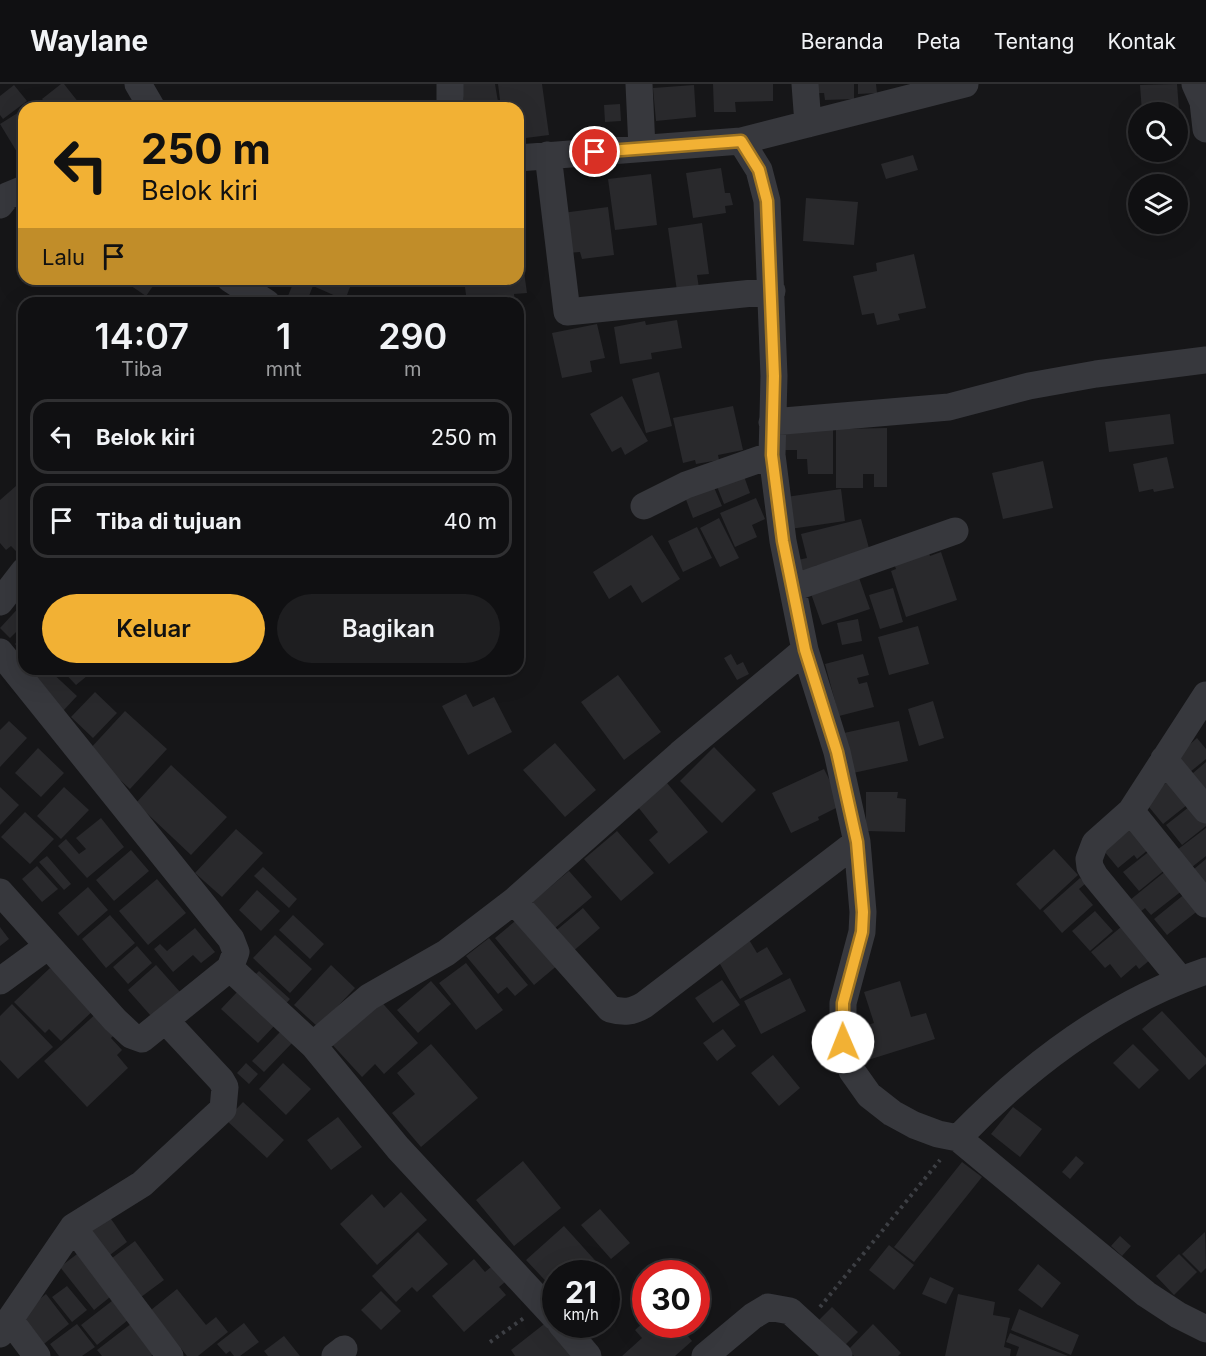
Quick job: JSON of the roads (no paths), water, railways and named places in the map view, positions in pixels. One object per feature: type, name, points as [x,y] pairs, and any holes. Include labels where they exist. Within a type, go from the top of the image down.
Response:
[{"type":"street","points":[[138,84],[148,102]]},
{"type":"street","points":[[450,84],[450,102]]},
{"type":"street","points":[[639,84],[642,148]]},
{"type":"street","points":[[805,84],[808,124]]},
{"type":"street","points":[[524,157],[741,141],[934,88],[965,84]]},
{"type":"street","points":[[1196,84],[1203,102],[1206,129]]},
{"type":"street","points":[[741,141],[759,170],[767,201],[774,376],[772,455],[783,541],[805,650],[837,752],[857,842],[863,912],[862,932],[843,1003],[842,1021],[843,1042],[852,1071],[869,1095],[892,1113],[914,1125],[938,1134],[958,1138],[1146,1294],[1178,1315],[1206,1329]]},
{"type":"street","points":[[548,155],[567,312],[772,291]]},
{"type":"street","points":[[239,285],[258,297]]},
{"type":"street","points":[[772,422],[949,407],[1040,384],[1096,374],[1206,360]]},
{"type":"street","points":[[644,506],[686,485],[772,455]]},
{"type":"street","points":[[793,588],[955,531]]},
{"type":"street","points":[[0,602],[18,579]]},
{"type":"street","points":[[314,1045],[369,997],[446,953],[514,901],[671,762],[805,650]]},
{"type":"street","points":[[0,652],[18,674]]},
{"type":"street","points":[[0,892],[130,1035],[142,1040],[230,968],[236,952],[231,939],[19,675]]},
{"type":"street","points":[[958,1138],[976,1119],[1029,1073],[1071,1041],[1120,1010],[1193,976],[1095,876],[1089,859],[1095,843],[1131,811],[1204,703]]},
{"type":"street","points":[[1164,759],[1206,810]]},
{"type":"street","points":[[1131,811],[1206,904]]},
{"type":"street","points":[[514,901],[610,1009],[621,1012],[632,1011],[644,1005],[857,842]]},
{"type":"street","points":[[0,981],[48,946]]},
{"type":"street","points":[[230,968],[314,1045],[398,1148],[542,1303]]},
{"type":"street","points":[[37,1356],[5,1327],[73,1227],[142,1184],[223,1109],[225,1087],[221,1080],[166,1021]]},
{"type":"street","points":[[73,1227],[170,1356]]},
{"type":"street","points":[[705,1356],[753,1316],[768,1307],[790,1311],[839,1356]]},
{"type":"street","points":[[573,1338],[588,1356]]}]
